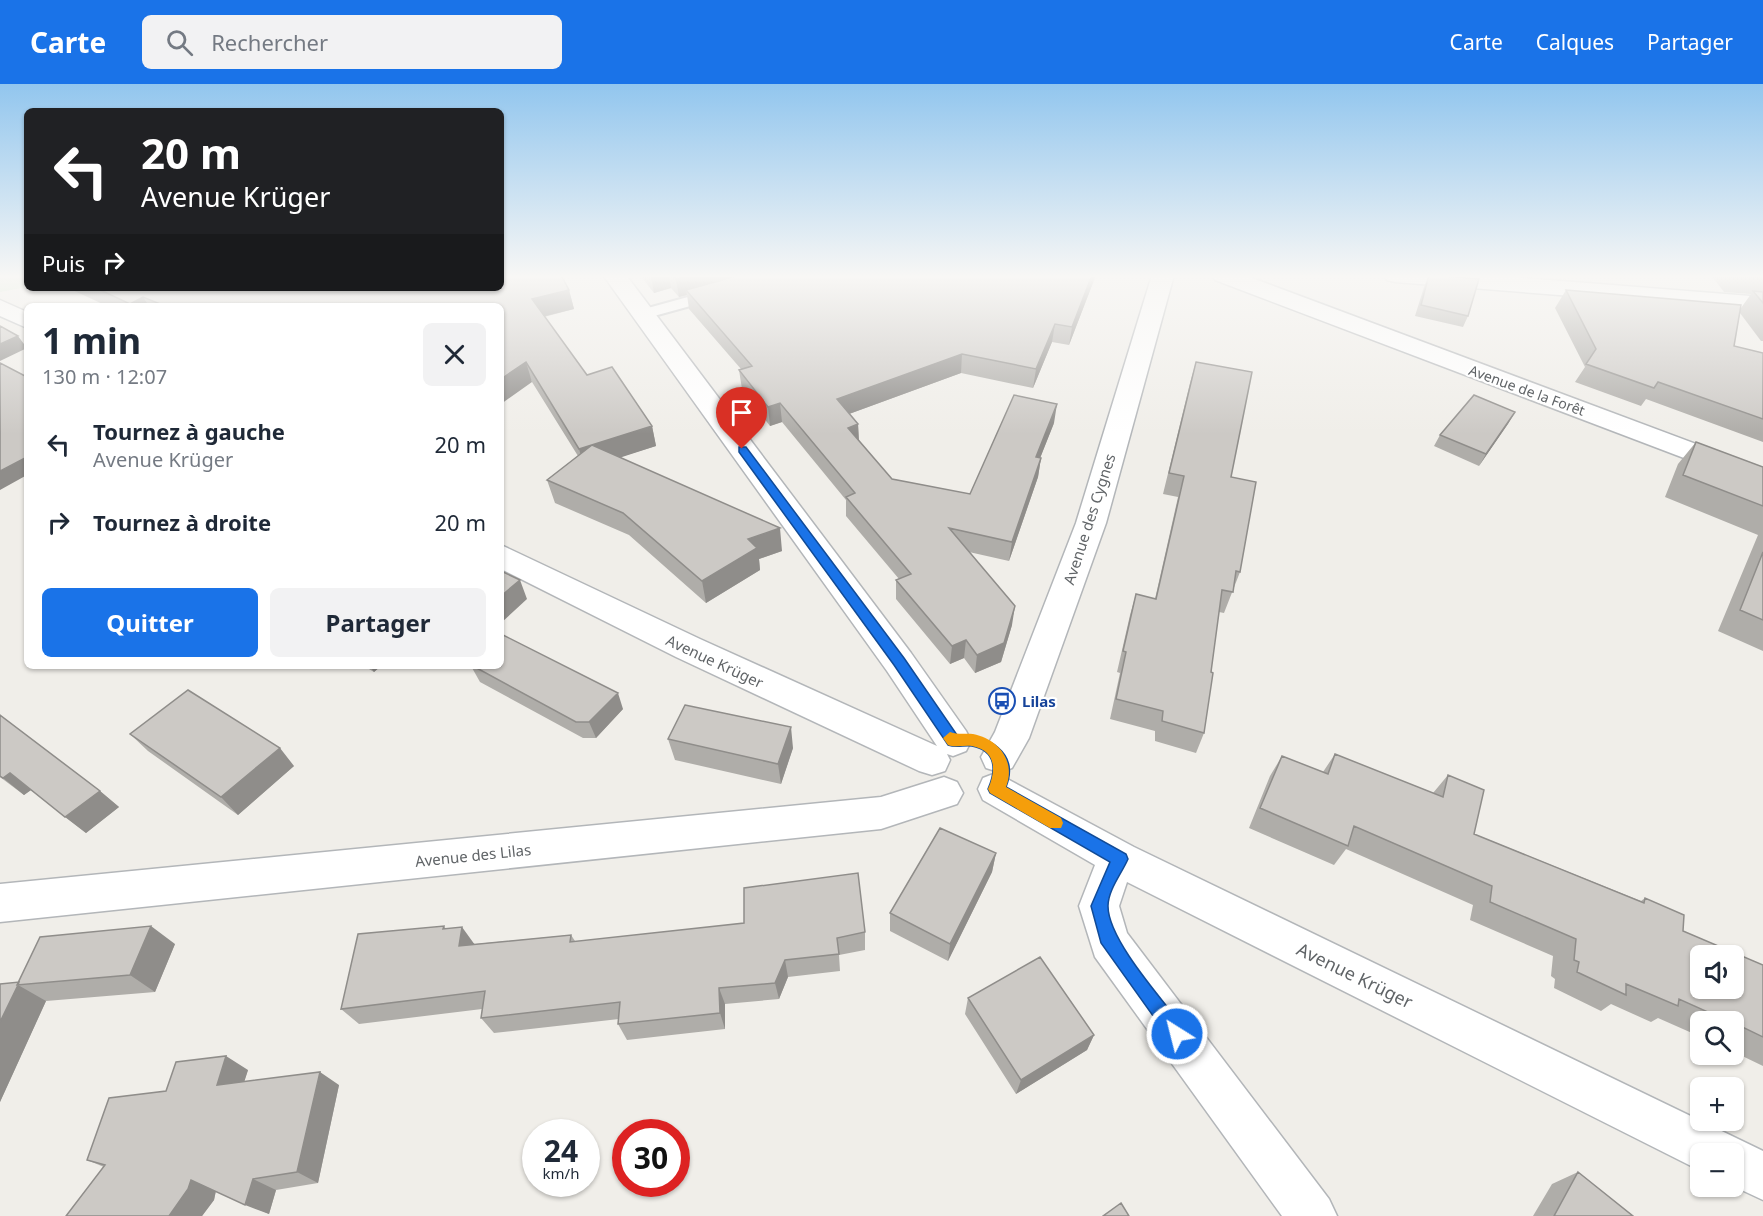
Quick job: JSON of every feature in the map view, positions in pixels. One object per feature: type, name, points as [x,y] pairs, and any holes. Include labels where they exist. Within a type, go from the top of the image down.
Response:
[{"type":"street","points":[[653,328],[899,662],[943,765],[958,800],[975,800],[990,795],[997,773],[988,746],[973,740],[943,765]]},
{"type":"street","name":"Avenue des Cygnes","points":[[997,773],[1091,523],[1148,328]]},
{"type":"street","name":"Avenue de la Forêt","points":[[1363,328],[1763,479]]},
{"type":"street","name":"Avenue Krüger","points":[[504,557],[687,648],[943,765]]},
{"type":"street","name":"Avenue des Lilas","points":[[0,903],[882,813],[943,765]]},
{"type":"street","name":"Avenue Krüger","points":[[997,773],[1120,859],[1696,1143]]},
{"type":"street","points":[[1120,859],[1099,906],[1110,943],[1312,1216]]},
{"type":"street","points":[[1744,1167],[1763,1176]]},
{"type":"building","points":[[0,328],[18,336],[0,344]]},
{"type":"building","points":[[504,328],[553,328],[587,375],[612,367],[652,426],[579,449],[526,362],[504,377]]},
{"type":"building","points":[[719,328],[1053,328],[1036,369],[962,354],[837,399],[858,424],[848,428],[892,479],[970,494],[1014,395],[1057,404],[1036,457],[1041,458],[1012,542],[949,528],[1015,606],[1004,643],[977,655],[966,640],[952,646],[896,580],[911,574],[846,497],[855,493],[780,403],[768,407],[739,370],[752,366]]},
{"type":"building","points":[[1585,328],[1737,328],[1734,346],[1763,353],[1763,419],[1658,382],[1654,388],[1586,364],[1596,349]]},
{"type":"building","points":[[1196,362],[1252,372],[1231,477],[1256,482],[1240,572],[1236,571],[1233,592],[1222,590],[1204,733],[1162,721],[1163,711],[1116,699],[1126,652],[1123,651],[1136,594],[1156,599],[1184,476],[1169,473]]},
{"type":"building","points":[[0,363],[24,375],[24,459],[0,471]]},
{"type":"building","points":[[1474,395],[1515,412],[1486,454],[1440,435]]},
{"type":"building","points":[[1696,442],[1763,467],[1763,506],[1683,475]]},
{"type":"building","points":[[592,445],[780,528],[748,539],[757,548],[702,581],[623,513],[547,480]]},
{"type":"building","points":[[1763,552],[1763,620],[1740,610]]},
{"type":"building","points":[[504,572],[520,580],[504,593]]},
{"type":"building","points":[[504,636],[618,693],[589,722],[576,722],[479,669],[504,669]]},
{"type":"building","points":[[188,690],[280,748],[221,797],[130,734]]},
{"type":"building","points":[[685,705],[791,727],[778,764],[668,739]]},
{"type":"building","points":[[0,715],[100,791],[65,817],[10,773],[3,778],[0,776]]},
{"type":"building","points":[[1335,754],[1443,797],[1448,775],[1484,790],[1474,834],[1644,903],[1645,898],[1684,915],[1683,931],[1716,945],[1690,945],[1690,999],[1744,999],[1744,957],[1763,965],[1763,1037],[1744,1028],[1744,1011],[1706,1011],[1679,999],[1678,1006],[1626,984],[1626,995],[1577,972],[1579,962],[1574,960],[1576,939],[1490,902],[1492,886],[1354,826],[1348,846],[1260,808],[1282,756],[1328,774]]},
{"type":"building","points":[[940,828],[996,853],[950,944],[890,913]]},
{"type":"building","points":[[858,873],[865,932],[837,938],[839,954],[785,960],[775,983],[719,988],[720,1013],[618,1024],[620,1002],[481,1018],[485,991],[341,1009],[358,934],[444,926],[443,929],[462,927],[459,946],[571,935],[570,942],[744,923],[744,888]]},
{"type":"building","points":[[151,926],[130,975],[17,985],[40,937]]},
{"type":"building","points":[[1040,957],[1094,1035],[1021,1080],[968,998]]},
{"type":"building","points":[[19,982],[18,985],[0,1022],[0,984]]},
{"type":"building","points":[[226,1056],[217,1085],[320,1072],[297,1172],[253,1179],[245,1205],[191,1180],[188,1189],[169,1216],[66,1216],[105,1165],[87,1160],[109,1098],[166,1091],[176,1062]]},
{"type":"building","points":[[1578,1172],[1633,1216],[1554,1216]]},
{"type":"building","points":[[1121,1203],[1129,1216],[1103,1216]]},
{"type":"slow traffic","points":[[950,738],[953,741],[973,740],[988,746],[999,757],[1003,771],[1000,784],[996,789],[1055,823]]},
{"type":"place","name":"Lilas","points":[[1002,701]]},
{"type":"route","points":[[742,449],[899,662],[953,741],[973,740],[988,746],[999,757],[1003,771],[1000,784],[996,789],[1120,859],[1099,906],[1110,943],[1177,1034]]}]
